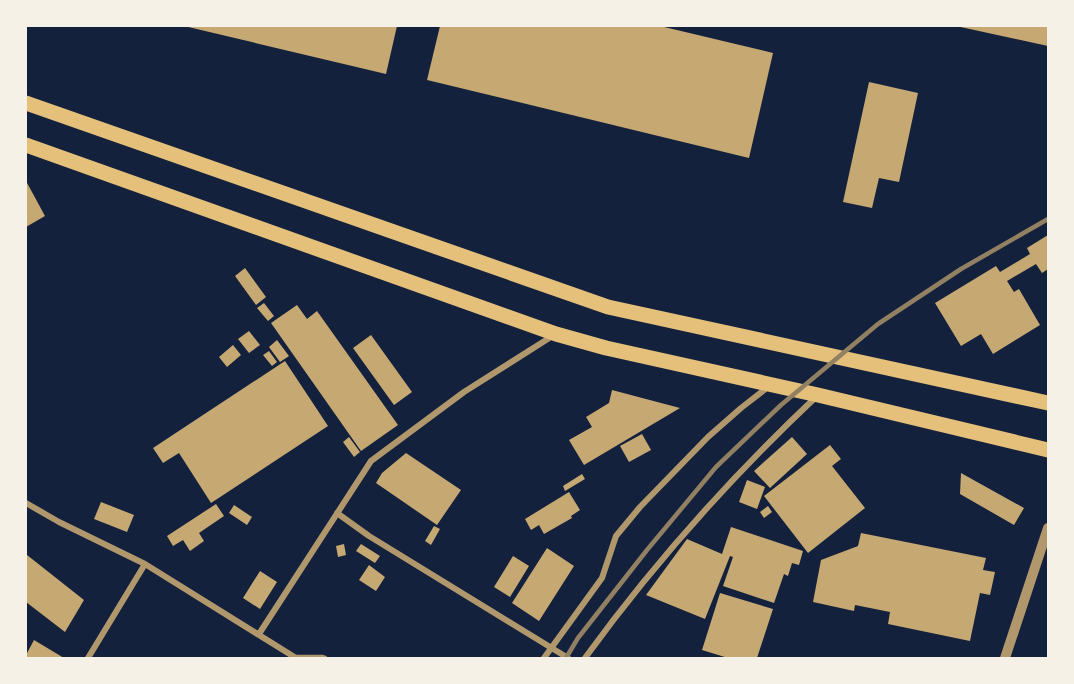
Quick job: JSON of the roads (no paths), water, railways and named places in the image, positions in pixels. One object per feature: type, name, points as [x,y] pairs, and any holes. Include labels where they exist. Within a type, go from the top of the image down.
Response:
[{"type":"main road","points":[[26,103],[608,307],[1048,403]]},
{"type":"main road","points":[[26,145],[556,334],[606,348],[818,395],[1048,450]]},
{"type":"street","points":[[259,634],[371,461],[464,392],[556,334]]},
{"type":"street","points":[[544,658],[602,578],[616,536],[640,507],[708,437],[771,385]]},
{"type":"street","points":[[585,658],[646,577],[692,523],[767,443],[818,395]]},
{"type":"street","points":[[26,503],[59,522],[145,564],[295,658]]},
{"type":"street","points":[[337,513],[369,536],[567,658]]},
{"type":"street","points":[[1008,658],[1048,528]]},
{"type":"street","points":[[88,658],[145,564]]},
{"type":"lane","points":[[295,658],[325,658]]},
{"type":"railway","points":[[566,658],[578,638],[647,550],[716,467],[781,405],[878,324],[961,269],[1048,219]]}]
